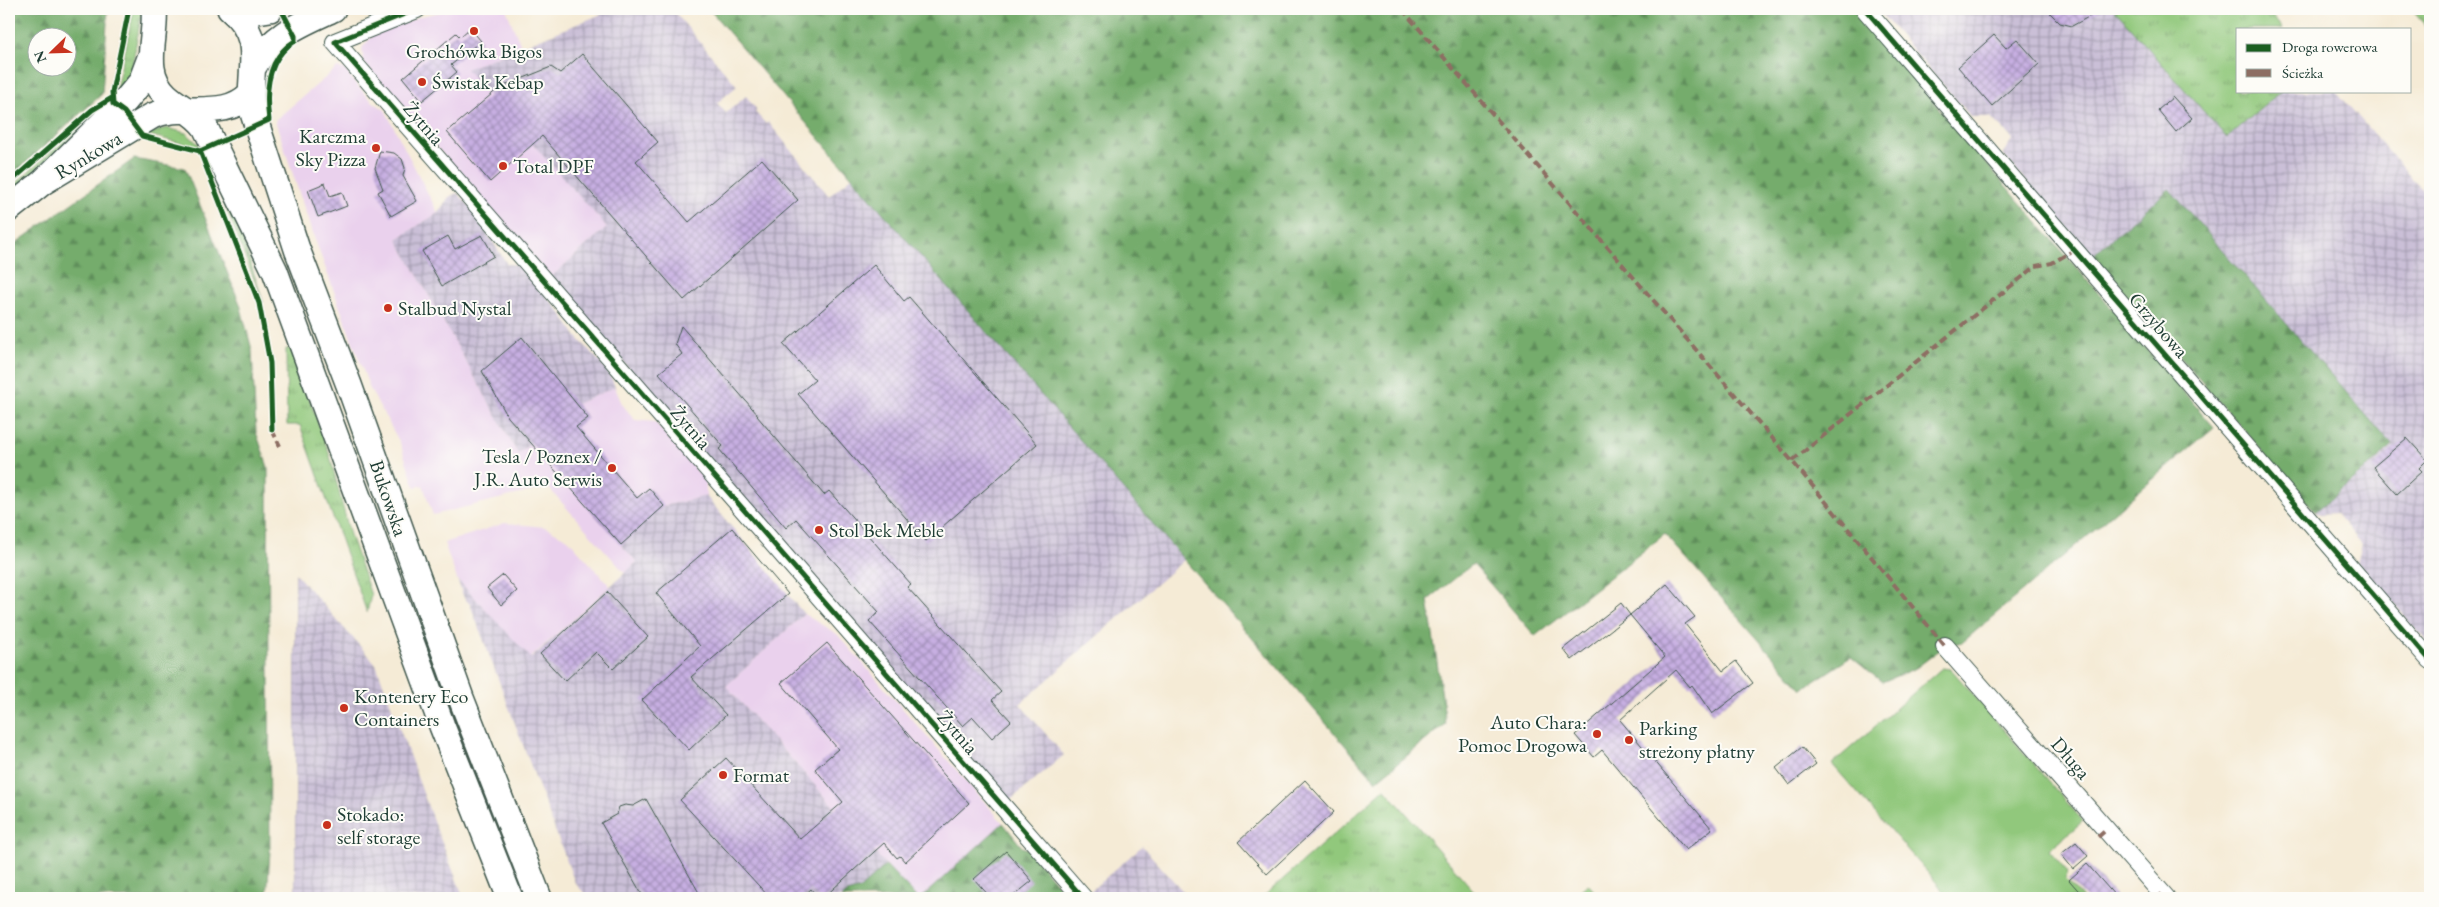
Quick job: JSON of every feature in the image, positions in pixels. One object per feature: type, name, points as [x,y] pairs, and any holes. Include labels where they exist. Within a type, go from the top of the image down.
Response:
[{"type":"main road","points":[[230,9],[251,12],[270,9]]},
{"type":"main road","name":"Bukowska","points":[[230,9],[243,22],[251,37],[254,48],[250,94],[256,126],[297,249],[349,385],[464,707],[539,898]]},
{"type":"main road","points":[[253,68],[266,48],[283,34],[333,9]]},
{"type":"main road","points":[[150,58],[158,12]]},
{"type":"main road","name":"Bukowska","points":[[150,58],[152,73],[162,91],[198,117],[208,133],[275,271],[445,734],[510,898]]},
{"type":"main road","name":"Rynkowa","points":[[44,182],[137,87],[150,58]]},
{"type":"main road","name":"Rynkowa","points":[[9,209],[44,182],[152,116],[172,109],[188,110],[228,107],[239,103],[250,94]]},
{"type":"street","name":"Żytnia","points":[[417,9],[335,42],[1083,898]]},
{"type":"street","name":"Grzybowa","points":[[1865,9],[2430,660]]},
{"type":"street","name":"Długa","points":[[1945,646],[2166,898]]},
{"type":"shaded area","name":"Total DPF","points":[[457,9],[506,9],[521,46],[467,69],[607,227],[550,278],[364,63],[362,48],[373,35],[421,16]]},
{"type":"shaded area","points":[[614,9],[672,9],[737,86],[717,103],[726,113],[746,96],[757,110],[755,112],[766,124],[768,122],[829,196],[852,177],[1184,560],[1020,704],[1064,755],[1007,803],[550,278],[607,227],[466,69]]},
{"type":"shaded area","points":[[1877,9],[2114,9],[2227,138],[2280,92],[2337,92],[2430,199],[2430,645],[2357,562],[2362,544],[2336,514],[2320,515],[2315,512],[2393,447],[2169,189],[2092,256],[2003,155],[2013,139],[1990,117],[1971,117]]},
{"type":"shaded area","points":[[337,68],[345,69],[372,101],[385,110],[438,213],[397,239],[518,454],[576,404],[615,387],[622,404],[635,420],[655,422],[706,481],[706,496],[664,506],[621,545],[637,562],[625,573],[548,487],[433,515],[423,485],[415,487],[400,443],[370,389],[310,226],[275,120]]},
{"type":"shaded area","points":[[457,193],[470,206],[507,264],[519,265],[560,312],[577,337],[609,372],[615,387],[576,404],[518,454],[397,239],[438,213],[449,197]]},
{"type":"shaded area","points":[[706,496],[804,614],[726,686],[886,865],[860,890],[847,893],[841,898],[589,898],[575,883],[470,604],[464,598],[457,579],[531,658],[637,562],[621,545],[664,506]]},
{"type":"shaded area","points":[[505,523],[545,527],[568,539],[610,586],[530,658],[457,579],[444,543]]},
{"type":"shaded area","name":"Kontenery Eco Containers","points":[[295,573],[376,664],[434,823],[464,898],[295,898]]},
{"type":"shaded area","points":[[804,614],[837,634],[1003,823],[921,898],[917,898],[886,865],[726,686]]},
{"type":"shaded area","points":[[1142,846],[1189,898],[1091,898],[1087,894]]},
{"type":"green space","points":[[9,9],[108,9],[102,94],[9,178]]},
{"type":"green space","points":[[134,9],[142,9],[142,11],[129,83],[114,98]]},
{"type":"green space","points":[[709,9],[1853,9],[2214,427],[1963,642],[1945,646],[1916,668],[1882,682],[1851,657],[1802,689],[1665,534],[1535,636],[1473,564],[1428,600],[1446,724],[1376,781],[852,177]]},
{"type":"green space","points":[[2114,9],[2266,9],[2282,28],[2236,28],[2236,92],[2280,92],[2227,138]]},
{"type":"green space","points":[[2411,9],[2430,9],[2430,31]]},
{"type":"green space","points":[[94,114],[31,177],[9,195],[9,189]]},
{"type":"green space","points":[[167,128],[186,133],[204,149],[145,134]]},
{"type":"green space","points":[[134,159],[185,168],[240,304],[252,350],[256,432],[268,467],[270,851],[267,898],[9,898],[9,248]]},
{"type":"green space","points":[[212,163],[239,227],[263,302],[209,164]]},
{"type":"green space","points":[[2169,189],[2393,446],[2315,512],[2092,256]]},
{"type":"green space","points":[[291,348],[330,456],[350,535],[371,595],[367,613],[300,425],[287,425],[286,349]]},
{"type":"green space","points":[[1942,668],[1951,669],[2083,821],[2049,850],[2067,871],[2066,880],[2082,898],[1950,898],[1832,764]]},
{"type":"green space","points":[[1385,789],[1480,898],[1262,898],[1383,790]]},
{"type":"green space","points":[[1003,823],[1022,847],[1027,849],[1069,898],[921,898]]},
{"type":"green space","points":[[886,865],[917,898],[841,898],[847,893],[860,889]]},
{"type":"green space","points":[[1588,884],[1600,898],[1571,898]]},
{"type":"building","points":[[2046,9],[2103,9],[2072,26],[2060,23]]},
{"type":"building","points":[[470,28],[481,41],[451,65],[457,72],[422,101],[403,78],[456,33],[460,37]]},
{"type":"building","points":[[1994,35],[2006,48],[2017,39],[2039,64],[1992,106],[1958,67]]},
{"type":"building","points":[[582,54],[658,142],[636,161],[689,222],[762,159],[798,200],[684,300],[542,136],[490,182],[447,132],[499,88],[551,67],[560,73]]},
{"type":"building","points":[[2173,97],[2192,118],[2176,132],[2158,110]]},
{"type":"building","points":[[380,151],[394,153],[402,159],[405,168],[403,176],[417,201],[391,216],[378,192],[383,189],[375,168]]},
{"type":"building","points":[[325,183],[330,196],[342,192],[347,206],[318,217],[308,190]]},
{"type":"building","points":[[482,235],[494,256],[442,286],[422,251],[448,236],[455,249]]},
{"type":"building","points":[[874,265],[904,301],[909,297],[1037,444],[926,541],[798,394],[815,380],[783,344]]},
{"type":"building","points":[[681,326],[824,495],[829,491],[911,584],[907,587],[1001,692],[992,700],[1011,721],[992,738],[973,717],[963,726],[869,621],[879,612],[796,519],[786,528],[719,449],[723,446],[659,373],[682,354],[675,344]]},
{"type":"building","points":[[522,337],[588,418],[576,427],[637,498],[649,488],[664,506],[621,545],[508,417],[482,371]]},
{"type":"building","points":[[2407,438],[2427,460],[2419,468],[2422,471],[2397,494],[2373,467]]},
{"type":"building","points":[[732,528],[788,594],[691,677],[726,715],[689,750],[642,700],[700,646],[656,593]]},
{"type":"building","points":[[503,575],[517,591],[501,605],[487,588]]},
{"type":"building","points":[[1667,584],[1695,617],[1685,624],[1723,671],[1736,661],[1753,683],[1712,714],[1692,685],[1690,687],[1676,670],[1620,720],[1712,829],[1686,850],[1602,750],[1594,757],[1575,735],[1665,657],[1630,615]]},
{"type":"building","points":[[607,592],[648,637],[613,669],[596,652],[565,681],[540,654]]},
{"type":"building","points":[[1621,603],[1630,615],[1572,660],[1563,649]]},
{"type":"building","points":[[827,643],[969,803],[905,862],[900,856],[897,858],[884,843],[823,898],[818,898],[811,889],[801,898],[770,898],[680,800],[726,758],[800,839],[843,802],[815,769],[838,749],[781,683]]},
{"type":"building","points":[[1802,747],[1816,764],[1789,785],[1776,768]]},
{"type":"building","points":[[1305,780],[1334,812],[1267,874],[1238,842]]},
{"type":"building","points":[[646,799],[702,898],[644,898],[601,823],[617,814],[619,807],[625,805],[633,806]]},
{"type":"building","points":[[2076,842],[2088,856],[2073,869],[2061,854]]},
{"type":"building","points":[[1006,851],[1032,881],[1011,898],[991,898],[974,879]]},
{"type":"building","points":[[2087,864],[2117,898],[2085,898],[2069,880]]},
{"type":"marked path","points":[[1402,9],[1792,461],[1945,646]]},
{"type":"marked path","points":[[1792,461],[2036,266],[2052,263],[2074,250]]},
{"type":"marked path","points":[[272,430],[280,446]]},
{"type":"marked path","points":[[2098,837],[2106,830]]},
{"type":"marked path","points":[[2157,898],[2162,894]]},
{"type":"cycle path","points":[[129,9],[112,92],[113,104],[124,112],[142,136],[200,151],[259,303],[270,363],[272,430]]},
{"type":"cycle path","points":[[200,151],[269,120],[267,98],[273,66],[286,48],[295,41],[295,36],[281,9]]},
{"type":"cycle path","points":[[417,9],[335,42],[1083,898]]},
{"type":"cycle path","points":[[1865,9],[2430,660]]},
{"type":"cycle path","points":[[9,183],[92,110],[112,98]]},
{"type":"place","name":"Grochówka Bigos","points":[[474,31]]},
{"type":"place","name":"Świstak Kebap","points":[[422,82]]},
{"type":"place","name":"Karczma Sky Pizza","points":[[376,148]]},
{"type":"place","name":"Total DPF","points":[[503,166]]},
{"type":"place","name":"Stalbud Nystal","points":[[388,308]]},
{"type":"place","name":"Tesla / Poznex / J.R. Auto Serwis","points":[[612,468]]},
{"type":"place","name":"Stol Bek Meble","points":[[819,530]]},
{"type":"place","name":"Kontenery Eco Containers","points":[[344,708]]},
{"type":"place","name":"Auto Chara: Pomoc Drogowa","points":[[1597,734]]},
{"type":"place","name":"Parking streżony płatny","points":[[1629,740]]},
{"type":"place","name":"Format","points":[[723,775]]},
{"type":"place","name":"Stokado: self storage","points":[[327,825]]}]
